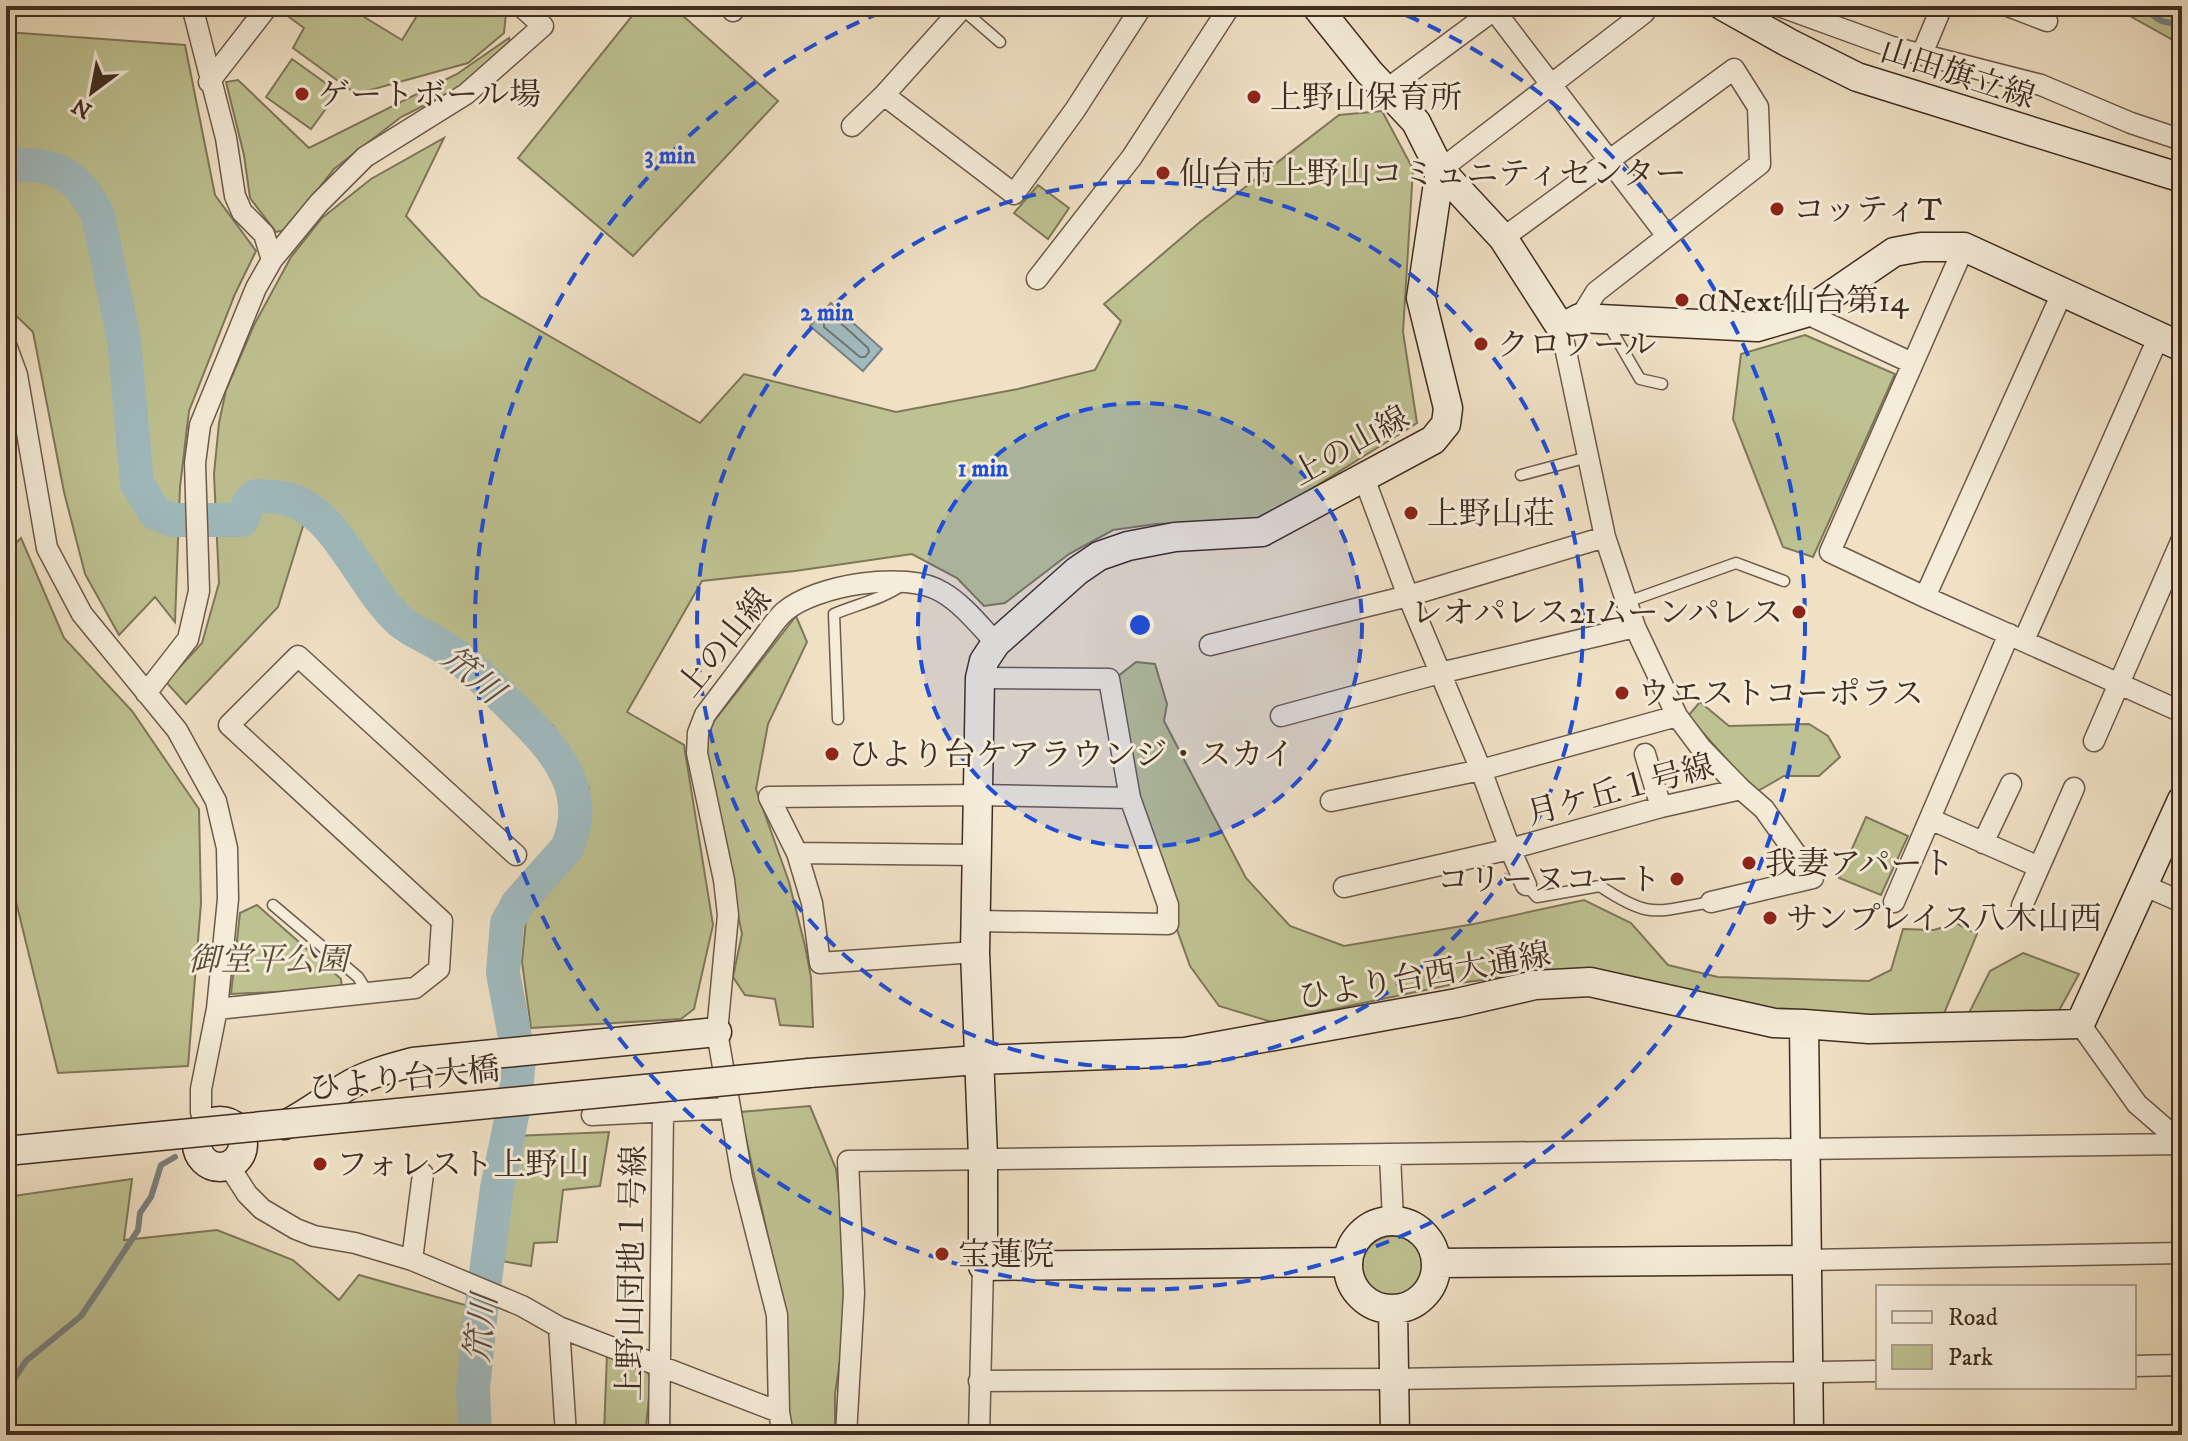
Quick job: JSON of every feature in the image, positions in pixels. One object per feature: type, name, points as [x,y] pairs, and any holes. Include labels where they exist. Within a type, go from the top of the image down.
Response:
[{"type":"street","points":[[192,6],[209,82],[226,138],[235,196],[242,212],[264,234],[272,260]]},
{"type":"street","points":[[209,82],[268,6]]},
{"type":"street","points":[[146,693],[188,639],[199,591],[195,463],[200,425],[256,288],[272,260],[319,203],[365,157],[466,94],[543,26],[521,6]]},
{"type":"street","points":[[884,95],[1014,194],[1075,110],[1142,6]]},
{"type":"street","points":[[1037,279],[1132,157],[1230,6]]},
{"type":"street","name":"山田旗立線","points":[[1725,6],[1857,77],[2182,178]]},
{"type":"street","points":[[1779,6],[1860,37],[2041,85],[2131,123],[2182,140]]},
{"type":"street","points":[[1922,54],[1942,6]]},
{"type":"street","points":[[2008,6],[2047,21]]},
{"type":"street","points":[[852,126],[963,7]]},
{"type":"street","points":[[1387,89],[1493,8],[1667,236]]},
{"type":"street","points":[[1325,9],[1369,72],[1416,122],[1440,170],[1582,322],[1757,327],[1805,313],[1894,252],[1921,247],[1964,247],[2170,342],[2016,637],[1894,902]]},
{"type":"street","points":[[1440,170],[1644,13]]},
{"type":"street","points":[[1503,238],[1734,69],[1758,107],[1760,164],[1596,292],[1582,322]]},
{"type":"street","name":"上の山線","points":[[783,1435],[779,1412],[777,1315],[742,1177],[717,1032],[728,915],[724,880],[697,753],[698,733],[705,715],[783,613],[832,589],[889,582],[939,590],[996,643],[1077,571],[1099,556],[1128,546],[1175,537],[1262,532],[1433,440],[1446,424],[1448,408],[1421,298],[1440,170]]},
{"type":"street","points":[[1964,247],[1830,552],[2182,712]]},
{"type":"street","points":[[1925,597],[2063,291]]},
{"type":"street","points":[[1805,313],[1912,363]]},
{"type":"street","name":"月ケ丘１号線","points":[[1582,322],[1588,457],[1605,537],[1635,627],[1677,716],[1701,748],[1741,789]]},
{"type":"street","points":[[6,345],[17,375],[47,548],[82,614],[177,730],[216,801],[227,848],[228,899],[217,1009],[201,1089],[201,1112],[205,1126]]},
{"type":"street","name":"月ケ丘１号線","points":[[1364,478],[1510,849],[1661,807],[1741,789]]},
{"type":"street","points":[[1210,645],[1408,596],[1605,537]]},
{"type":"street","points":[[2094,741],[2182,539]]},
{"type":"street","points":[[1281,716],[1440,673],[1635,627]]},
{"type":"street","points":[[979,1435],[983,1157],[975,952],[980,678],[984,661],[996,643]]},
{"type":"street","points":[[217,1009],[415,988],[439,969],[442,921],[229,725],[298,656],[516,855]]},
{"type":"street","points":[[977,921],[1168,924],[1168,905],[1130,798],[1109,679],[980,678]]},
{"type":"street","points":[[1331,801],[1481,770],[1677,716]]},
{"type":"street","points":[[1645,754],[1661,807]]},
{"type":"street","points":[[1983,843],[2011,784]]},
{"type":"street","points":[[2022,906],[2074,788]]},
{"type":"street","points":[[1711,902],[1813,878],[1764,809],[1741,789]]},
{"type":"street","points":[[975,952],[820,963],[812,903],[797,853],[769,797],[978,795],[1130,798]]},
{"type":"street","points":[[2182,800],[2080,1024],[2137,1104],[2182,1143]]},
{"type":"street","points":[[1930,819],[2039,867]]},
{"type":"street","points":[[1344,887],[1510,849],[1526,885]]},
{"type":"street","points":[[797,853],[977,855]]},
{"type":"street","points":[[2143,885],[2182,902]]},
{"type":"street","name":"ひより台西大通線","points":[[809,1073],[977,1060],[1185,1052],[1457,1003],[1535,985],[1590,982],[1774,1023],[1869,1029],[2080,1024]]},
{"type":"street","points":[[1804,1024],[1809,1435]]},
{"type":"street","points":[[242,1136],[279,1127],[310,1113],[353,1083],[380,1071],[413,1062],[717,1032]]},
{"type":"street","name":"ひより台大橋","points":[[6,1151],[809,1073]]},
{"type":"street","points":[[592,1115],[730,1108]]},
{"type":"street","name":"上野山団地１号線","points":[[659,1435],[663,1112]]},
{"type":"street","points":[[218,1121],[238,1130],[242,1136],[239,1158],[229,1166],[210,1166],[199,1155],[197,1140],[205,1126],[218,1121]]},
{"type":"street","points":[[846,1435],[854,1293],[848,1161],[2182,1143]]},
{"type":"street","points":[[1390,1155],[1393,1220]]},
{"type":"street","points":[[229,1166],[247,1194],[262,1209],[296,1229],[412,1260],[522,1306],[559,1327],[779,1412]]},
{"type":"street","points":[[412,1260],[423,1174]]},
{"type":"street","points":[[1393,1220],[1418,1229],[1428,1238],[1437,1263],[1435,1276],[1421,1299],[1393,1310],[1367,1301],[1357,1291],[1350,1277],[1348,1262],[1357,1237],[1380,1222],[1393,1220]]},
{"type":"street","points":[[1437,1263],[2182,1253]]},
{"type":"street","points":[[983,1266],[1348,1262]]},
{"type":"street","points":[[1393,1310],[1395,1435]]},
{"type":"street","points":[[559,1327],[566,1435]]},
{"type":"street","points":[[2136,1366],[2182,1365]]},
{"type":"street","points":[[979,1381],[1394,1379],[1876,1371]]},
{"type":"lane","points":[[963,7],[1000,42]]},
{"type":"lane","points":[[1582,322],[1640,379],[1662,384]]},
{"type":"lane","points":[[1521,475],[1588,457]]},
{"type":"lane","points":[[1627,602],[1736,563],[1784,581]]},
{"type":"lane","points":[[838,719],[834,614],[857,604],[885,598],[906,583]]},
{"type":"lane","points":[[1526,885],[1537,897],[1600,886],[1626,904],[1654,913],[1711,902]]},
{"type":"lane","points":[[273,905],[358,977],[368,993]]},
{"type":"green space","points":[[274,6],[346,6],[402,40],[423,6],[502,6],[506,13],[504,33],[468,63],[356,94],[293,48],[304,28]]},
{"type":"green space","points":[[640,6],[672,6],[778,101],[633,256],[518,158]]},
{"type":"green space","points":[[2112,6],[2182,6],[2182,45]]},
{"type":"green space","points":[[6,32],[185,45],[215,195],[256,251],[235,294],[189,411],[180,487],[175,622],[155,597],[119,635],[85,574],[64,492],[33,332],[6,306]]},
{"type":"green space","points":[[509,38],[512,49],[465,85],[401,117],[334,169],[286,230],[276,232],[250,198],[244,155],[226,82],[238,80],[309,148],[457,74]]},
{"type":"green space","name":"ゲートボール場","points":[[292,59],[338,92],[311,129],[266,97]]},
{"type":"green space","points":[[1382,111],[1413,169],[1403,332],[1417,423],[1263,519],[1156,524],[1113,530],[1069,554],[1005,603],[984,606],[957,578],[912,554],[702,581],[627,712],[684,745],[713,925],[694,1009],[681,1019],[531,1028],[522,962],[526,920],[582,837],[589,788],[553,726],[304,523],[278,607],[186,704],[166,682],[202,643],[219,583],[214,474],[219,423],[226,390],[254,325],[291,257],[322,218],[371,179],[444,138],[406,216],[480,296],[700,423],[744,374],[896,412],[1018,389],[1095,370],[1121,321],[1104,304],[1200,222],[1339,115]]},
{"type":"green space","points":[[1038,185],[1069,208],[1048,239],[1014,213]]},
{"type":"green space","points":[[1805,335],[1895,374],[1813,557],[1783,547],[1733,419],[1741,354]]},
{"type":"green space","points":[[6,380],[14,411],[14,488],[6,486]]},
{"type":"green space","points":[[21,538],[64,638],[132,711],[199,809],[201,903],[188,1066],[58,1073],[6,861],[6,553]]},
{"type":"green space","points":[[796,616],[807,642],[768,724],[756,789],[789,882],[805,946],[811,977],[813,1027],[780,1025],[775,999],[745,995],[733,977],[742,934],[706,759],[708,729]]},
{"type":"green space","points":[[1136,662],[1155,664],[1167,704],[1164,721],[1246,878],[1290,926],[1344,946],[1474,924],[1584,900],[1631,923],[1668,965],[1718,977],[1869,981],[1891,970],[1903,929],[1934,930],[1956,923],[1977,934],[1943,1016],[1775,1015],[1530,974],[1459,983],[1272,1022],[1219,1006],[1190,966],[1140,798],[1117,677]]},
{"type":"green space","points":[[1700,702],[1729,726],[1809,724],[1828,736],[1840,757],[1819,776],[1784,776],[1756,792],[1688,716]]},
{"type":"green space","points":[[1866,817],[1908,836],[1881,895],[1839,878]]},
{"type":"green space","name":"御堂平公園","points":[[257,905],[341,979],[342,989],[231,994],[240,913]]},
{"type":"green space","points":[[2023,953],[2079,974],[2055,1018],[1966,1019],[1990,971]]},
{"type":"green space","points":[[810,1106],[836,1169],[846,1250],[844,1334],[835,1394],[835,1435],[790,1435],[785,1312],[740,1112]]},
{"type":"green space","points":[[609,1132],[600,1186],[563,1190],[557,1242],[534,1243],[531,1266],[501,1261],[514,1136]]},
{"type":"green space","points":[[132,1179],[124,1240],[217,1230],[293,1260],[339,1300],[359,1275],[472,1307],[472,1435],[6,1435],[6,1197]]},
{"type":"green space","points":[[1393,1236],[1405,1238],[1415,1245],[1422,1255],[1422,1279],[1415,1289],[1405,1296],[1393,1298],[1381,1296],[1371,1289],[1364,1279],[1362,1267],[1364,1255],[1371,1245],[1381,1238]]},
{"type":"green space","points":[[607,1353],[644,1365],[651,1379],[645,1435],[604,1434]]},
{"type":"water","points":[[831,303],[882,349],[863,371],[810,326]]},
{"type":"waterway","points":[[2146,6],[2161,21],[2182,24]]},
{"type":"waterway","name":"笊川","points":[[6,166],[38,166],[62,173],[82,189],[98,215],[124,340],[137,483],[155,513],[172,520],[242,520],[248,504],[256,496],[288,499],[308,508],[337,537],[400,621],[442,646],[483,679],[546,744],[567,774],[575,809],[574,828],[567,848],[518,903],[507,923],[503,973],[519,1059],[515,1101],[497,1188],[480,1319],[473,1389],[475,1435]]},
{"type":"waterway","points":[[6,1391],[26,1361],[81,1316],[138,1230],[140,1213],[151,1197],[161,1165],[175,1157]]},
{"type":"place","name":"ゲートボール場","points":[[302,94]]},
{"type":"place","name":"上野山保育所","points":[[1254,97]]},
{"type":"place","name":"仙台市上野山コミュニティセンター","points":[[1163,173]]},
{"type":"place","name":"コッティT","points":[[1777,209]]},
{"type":"place","name":"αNext仙台第14","points":[[1682,300]]},
{"type":"place","name":"クロワール","points":[[1481,344]]},
{"type":"place","name":"上野山荘","points":[[1411,513]]},
{"type":"place","name":"レオパレス21ムーンパレス","points":[[1799,612]]},
{"type":"place","name":"ウエストコーポラス","points":[[1622,693]]},
{"type":"place","name":"ひより台ケアラウンジ・スカイ","points":[[832,754]]},
{"type":"place","name":"我妻アパート","points":[[1749,863]]},
{"type":"place","name":"コリーヌコート","points":[[1677,879]]},
{"type":"place","name":"サンプレイス八木山西","points":[[1770,918]]},
{"type":"place","name":"フォレスト上野山","points":[[320,1164]]},
{"type":"place","name":"宝蓮院","points":[[942,1254]]}]
